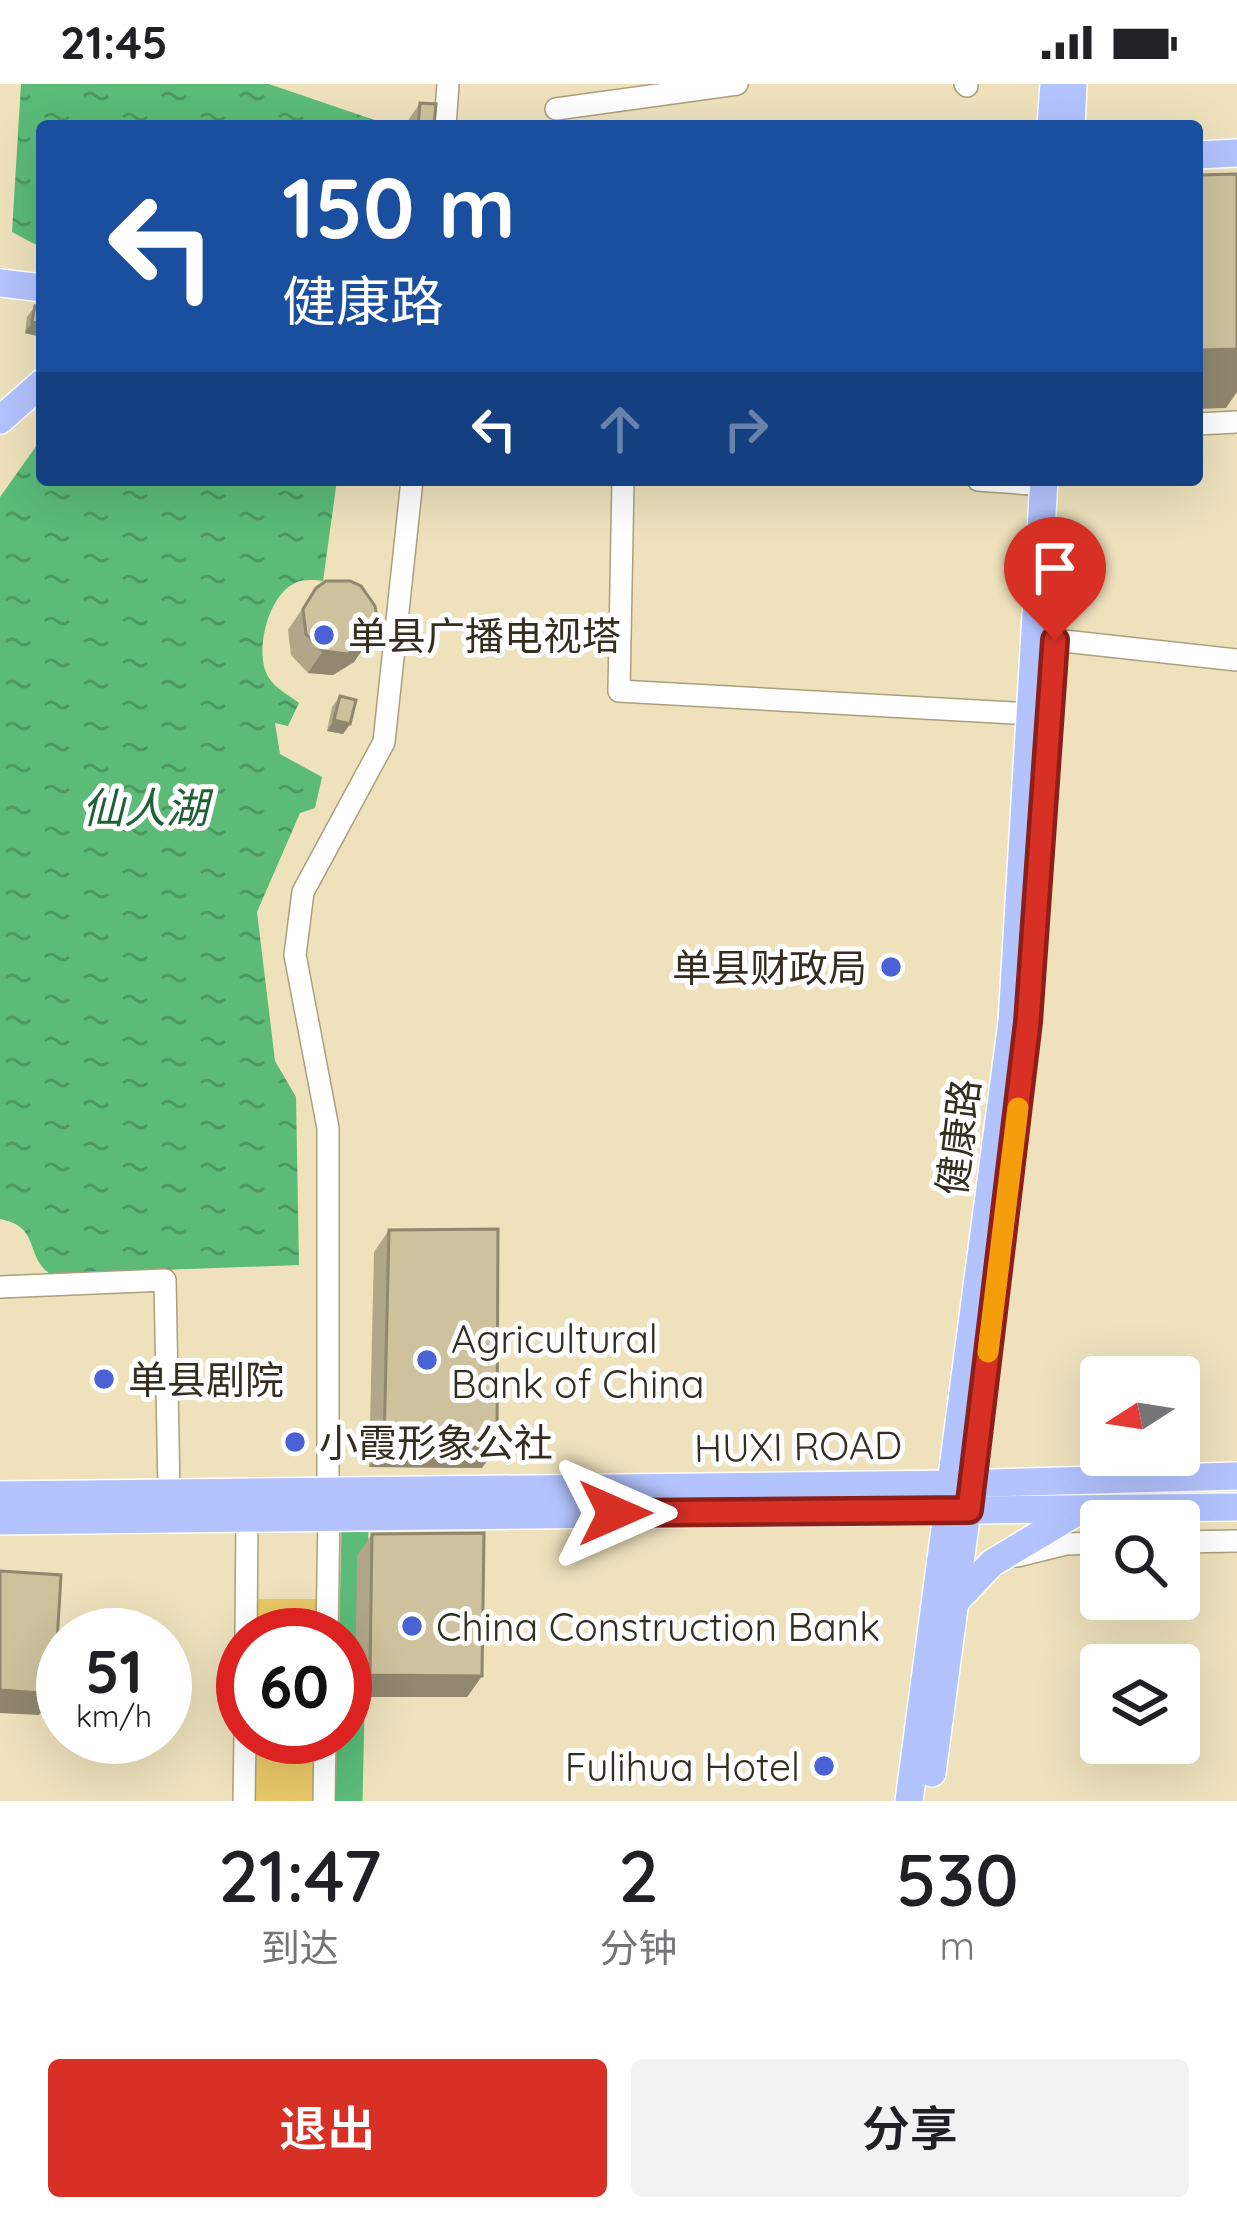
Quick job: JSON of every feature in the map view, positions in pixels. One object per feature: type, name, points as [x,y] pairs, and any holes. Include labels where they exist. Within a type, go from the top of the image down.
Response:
[{"type":"main road","points":[[1052,120],[1054,84]]},
{"type":"main road","points":[[1071,120],[1073,84]]},
{"type":"main road","points":[[1203,155],[1237,153]]},
{"type":"main road","points":[[0,283],[36,287]]},
{"type":"main road","points":[[0,420],[36,388]]},
{"type":"main road","name":"健康路","points":[[909,1801],[961,1497],[1028,1022],[1055,640],[1050,486]]},
{"type":"main road","name":"健康路","points":[[928,1801],[955,1607],[961,1497],[1012,1022],[1050,486]]},
{"type":"main road","name":"HUXI ROAD","points":[[0,1495],[169,1492],[328,1502],[961,1497],[1237,1476]]},
{"type":"main road","name":"HUXI ROAD","points":[[961,1497],[1080,1509]]},
{"type":"main road","name":"HUXI ROAD","points":[[0,1521],[247,1516],[328,1502]]},
{"type":"main road","name":"HUXI ROAD","points":[[1200,1507],[1237,1507]]},
{"type":"main road","points":[[955,1607],[992,1564],[1080,1511]]},
{"type":"street","points":[[445,120],[448,84]]},
{"type":"street","points":[[556,109],[737,84]]},
{"type":"street","points":[[1203,424],[1237,422]]},
{"type":"street","points":[[327,1608],[328,1128],[295,955],[303,892],[384,742],[411,486]]},
{"type":"street","points":[[623,486],[619,691],[1033,714]]},
{"type":"street","points":[[1055,640],[1237,660]]},
{"type":"street","points":[[0,1288],[165,1280],[169,1492]]},
{"type":"street","points":[[246,1608],[247,1516]]},
{"type":"street","points":[[1200,1541],[1237,1540]]},
{"type":"street","points":[[955,1607],[991,1572],[1017,1556],[1080,1544]]},
{"type":"street","points":[[244,1764],[244,1801]]},
{"type":"street","points":[[324,1801],[325,1764]]},
{"type":"shaded area","points":[[246,1599],[327,1599],[327,1608],[246,1608]]},
{"type":"shaded area","points":[[245,1764],[325,1764],[324,1801],[244,1801]]},
{"type":"water","points":[[21,84],[269,84],[374,120],[36,120],[36,245],[12,232]]},
{"type":"water","name":"仙人湖","points":[[36,446],[36,486],[336,486],[323,581],[302,581],[285,590],[271,612],[263,641],[269,678],[299,703],[288,726],[275,723],[280,754],[322,777],[315,808],[300,813],[257,912],[275,1061],[296,1097],[299,1265],[50,1274],[21,1228],[0,1219],[0,497]]},
{"type":"building","points":[[420,103],[436,104],[435,120],[419,120]]},
{"type":"building","points":[[1237,174],[1237,349],[1203,350],[1203,175]]},
{"type":"building","points":[[326,581],[361,586],[375,606],[377,618],[369,640],[348,654],[323,651],[306,634],[303,609]]},
{"type":"building","points":[[340,696],[356,700],[350,724],[334,720]]},
{"type":"building","name":"Agricultural Bank of China","points":[[498,1229],[497,1447],[384,1446],[389,1230]]},
{"type":"building","name":"China Construction Bank","points":[[484,1533],[482,1676],[372,1675],[372,1534]]},
{"type":"building","points":[[0,1571],[61,1575],[59,1608],[36,1608],[36,1693],[0,1690]]},
{"type":"waterway","points":[[349,1801],[355,1528]]},
{"type":"slow traffic","points":[[988,1352],[1018,1108]]},
{"type":"place","name":"单县广播电视塔","points":[[324,635]]},
{"type":"place","name":"单县财政局","points":[[891,967]]},
{"type":"place","name":"Agricultural Bank of China","points":[[427,1360]]},
{"type":"place","name":"单县剧院","points":[[104,1379]]},
{"type":"place","name":"小霞形象公社","points":[[295,1442]]},
{"type":"place","name":"China Construction Bank","points":[[412,1626]]},
{"type":"place","name":"Fulihua Hotel","points":[[824,1766]]},
{"type":"route","points":[[615,1513],[969,1510],[1028,1022],[1055,640]]}]
